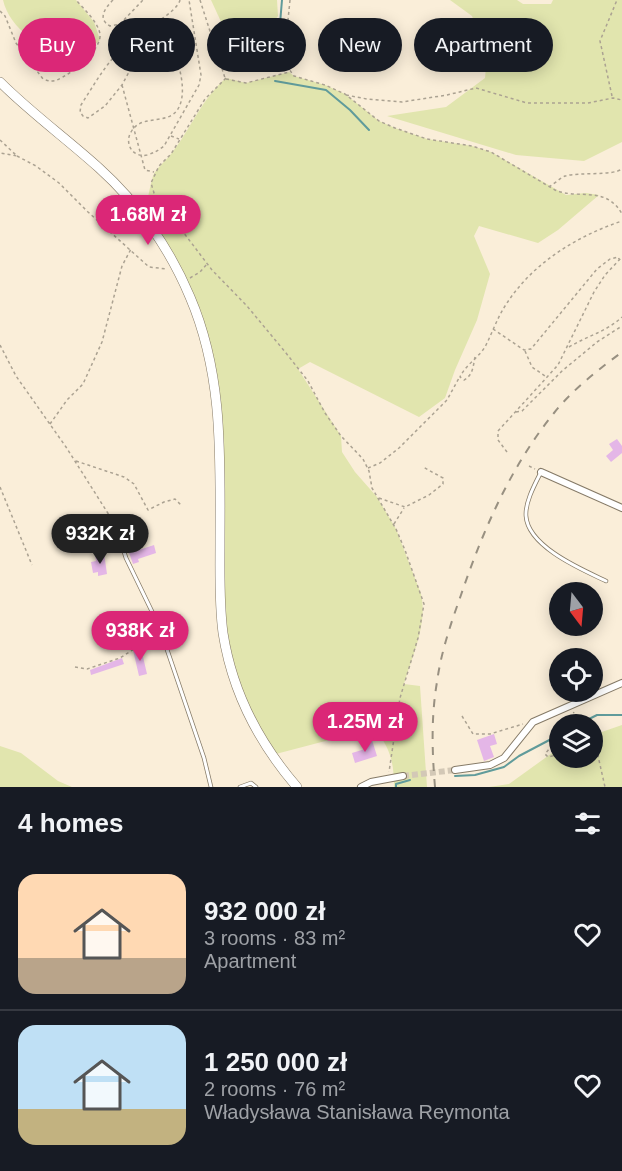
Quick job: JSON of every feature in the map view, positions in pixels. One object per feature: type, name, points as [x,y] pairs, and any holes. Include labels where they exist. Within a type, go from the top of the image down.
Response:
[{"type":"main road","points":[[0,82],[101,169],[158,237],[183,280],[204,336],[218,401],[221,460],[220,598],[228,659],[243,701],[258,733],[282,770],[297,787]]},
{"type":"street","points":[[541,472],[622,508]]},
{"type":"street","points":[[455,770],[490,765],[504,758],[533,722],[622,684]]},
{"type":"street","points":[[361,787],[371,782],[403,776]]},
{"type":"lane","points":[[541,472],[526,509],[529,526],[553,553],[606,581]]},
{"type":"lane","points":[[117,530],[126,558],[159,627],[204,758],[211,787]]},
{"type":"lane","points":[[240,787],[251,783],[256,787]]},
{"type":"path","points":[[0,11],[5,16],[16,43],[44,79],[56,80],[95,51],[99,45],[98,29],[76,0]]},
{"type":"path","points":[[113,0],[103,12],[103,18],[110,26],[120,24],[143,0]]},
{"type":"path","points":[[180,0],[176,9],[131,39],[111,60],[81,105],[82,116],[88,118],[96,114],[122,85],[145,42],[153,38],[164,38],[170,44],[180,70],[180,103],[176,113],[171,116],[141,122],[135,128],[128,138],[128,146],[133,152],[142,155],[156,152],[164,146],[199,84],[201,75],[189,0]]},
{"type":"path","points":[[201,0],[226,78]]},
{"type":"path","points":[[288,18],[290,0]]},
{"type":"path","points":[[613,98],[600,41],[617,0]]},
{"type":"path","points":[[226,78],[246,82],[289,72],[294,76],[325,85],[345,94],[367,99],[402,102],[476,88],[527,103],[588,104],[613,98],[622,100]]},
{"type":"path","points":[[226,78],[205,99],[171,154],[155,173],[152,183],[154,193],[207,264],[248,306],[286,353],[308,381],[325,413],[341,436],[363,459],[370,483],[394,525],[413,570],[424,604],[418,638],[400,698],[389,770],[385,779]]},
{"type":"path","points":[[122,85],[145,170],[155,173]]},
{"type":"path","points":[[345,94],[379,122],[428,140],[472,146],[491,152],[566,195],[586,193],[598,195],[619,208],[622,214]]},
{"type":"path","points":[[171,135],[180,139]]},
{"type":"path","points":[[0,140],[17,156],[36,166],[59,183],[149,267],[177,268]]},
{"type":"path","points":[[0,153],[17,156]]},
{"type":"path","points":[[549,187],[564,177],[592,172],[618,172],[622,169]]},
{"type":"path","points":[[367,468],[380,463],[399,448],[447,399],[464,368],[486,346],[507,304],[534,272],[572,243],[593,231],[622,221]]},
{"type":"path","points":[[50,424],[67,400],[83,384],[102,342],[122,266],[131,249]]},
{"type":"path","points":[[524,350],[531,349],[538,342],[597,269],[610,259],[621,258]]},
{"type":"path","points":[[507,452],[497,436],[498,431],[558,365],[594,292],[605,275],[621,258]]},
{"type":"path","points":[[183,280],[200,272],[207,264]]},
{"type":"path","points":[[568,347],[585,337],[609,329],[622,317]]},
{"type":"path","points":[[515,412],[522,411],[562,371],[597,342],[622,326]]},
{"type":"path","points":[[493,328],[524,350],[532,367],[547,377]]},
{"type":"path","points":[[0,345],[16,375],[75,461],[117,530]]},
{"type":"path","points":[[460,377],[464,380],[469,377],[473,371],[475,357]]},
{"type":"path","points":[[75,461],[124,477],[134,484],[148,510],[175,499],[182,506]]},
{"type":"path","points":[[394,525],[405,507],[429,495],[443,484],[443,478],[423,467]]},
{"type":"path","points":[[0,487],[32,565]]},
{"type":"path","points":[[378,498],[405,507]]},
{"type":"path","points":[[75,666],[87,669],[120,658],[145,642],[152,627],[159,627]]},
{"type":"path","points":[[572,714],[578,704]]},
{"type":"path","points":[[462,716],[473,734],[490,734],[533,722]]},
{"type":"path","points":[[601,768],[605,787]]},
{"type":"green space","points":[[3,0],[76,0],[91,18],[18,18],[18,27],[7,11]]},
{"type":"green space","points":[[211,0],[277,0],[276,18],[219,18]]},
{"type":"green space","points":[[450,0],[517,0],[523,4],[551,4],[553,0],[622,0],[622,142],[584,161],[516,155],[387,116],[446,107],[485,78],[486,72],[553,72],[553,18],[473,18]]},
{"type":"green space","points":[[96,28],[100,40],[96,44]]},
{"type":"green space","points":[[289,72],[294,76],[325,85],[345,94],[379,121],[395,128],[427,139],[472,146],[491,152],[566,195],[586,193],[599,195],[558,230],[538,243],[479,226],[474,236],[490,274],[477,320],[445,398],[419,417],[310,362],[298,369],[341,436],[342,452],[355,472],[377,497],[396,529],[421,594],[423,605],[421,628],[404,684],[420,686],[427,787],[394,787],[390,756],[375,728],[272,755],[254,726],[223,633],[220,430],[197,314],[144,217],[153,176],[169,157],[209,96],[226,78],[246,83]]},
{"type":"green space","points":[[622,725],[622,787],[489,787],[509,784],[549,755],[549,768],[603,768],[603,732]]},
{"type":"green space","points":[[0,746],[21,753],[58,781],[72,787],[0,787]]},
{"type":"building","points":[[617,439],[622,446],[622,453],[611,462],[606,456],[613,450],[609,444]]},
{"type":"building","points":[[134,545],[136,551],[154,545],[156,553],[138,559],[139,562],[133,564],[127,547]]},
{"type":"building","points":[[104,553],[107,574],[98,576],[98,572],[93,573],[91,562],[96,561],[95,554]]},
{"type":"building","points":[[141,648],[147,674],[139,676],[133,650]]},
{"type":"building","points":[[122,658],[124,664],[91,675],[90,670]]},
{"type":"building","points":[[494,734],[497,744],[490,746],[494,757],[484,761],[477,740]]},
{"type":"building","points":[[372,740],[377,756],[355,763],[352,753],[365,749],[363,743]]},
{"type":"waterway","points":[[280,18],[282,0]]},
{"type":"waterway","points":[[275,81],[326,90],[369,130]]},
{"type":"waterway","points":[[603,715],[622,715]]},
{"type":"waterway","points":[[455,776],[475,775],[504,767],[549,740]]},
{"type":"waterway","points":[[396,787],[396,784],[410,780]]},
{"type":"tunnel","points":[[403,776],[455,770]]},
{"type":"railway","points":[[435,787],[433,721],[439,671],[454,616],[489,523],[511,477],[554,413],[578,388],[622,352]]}]
